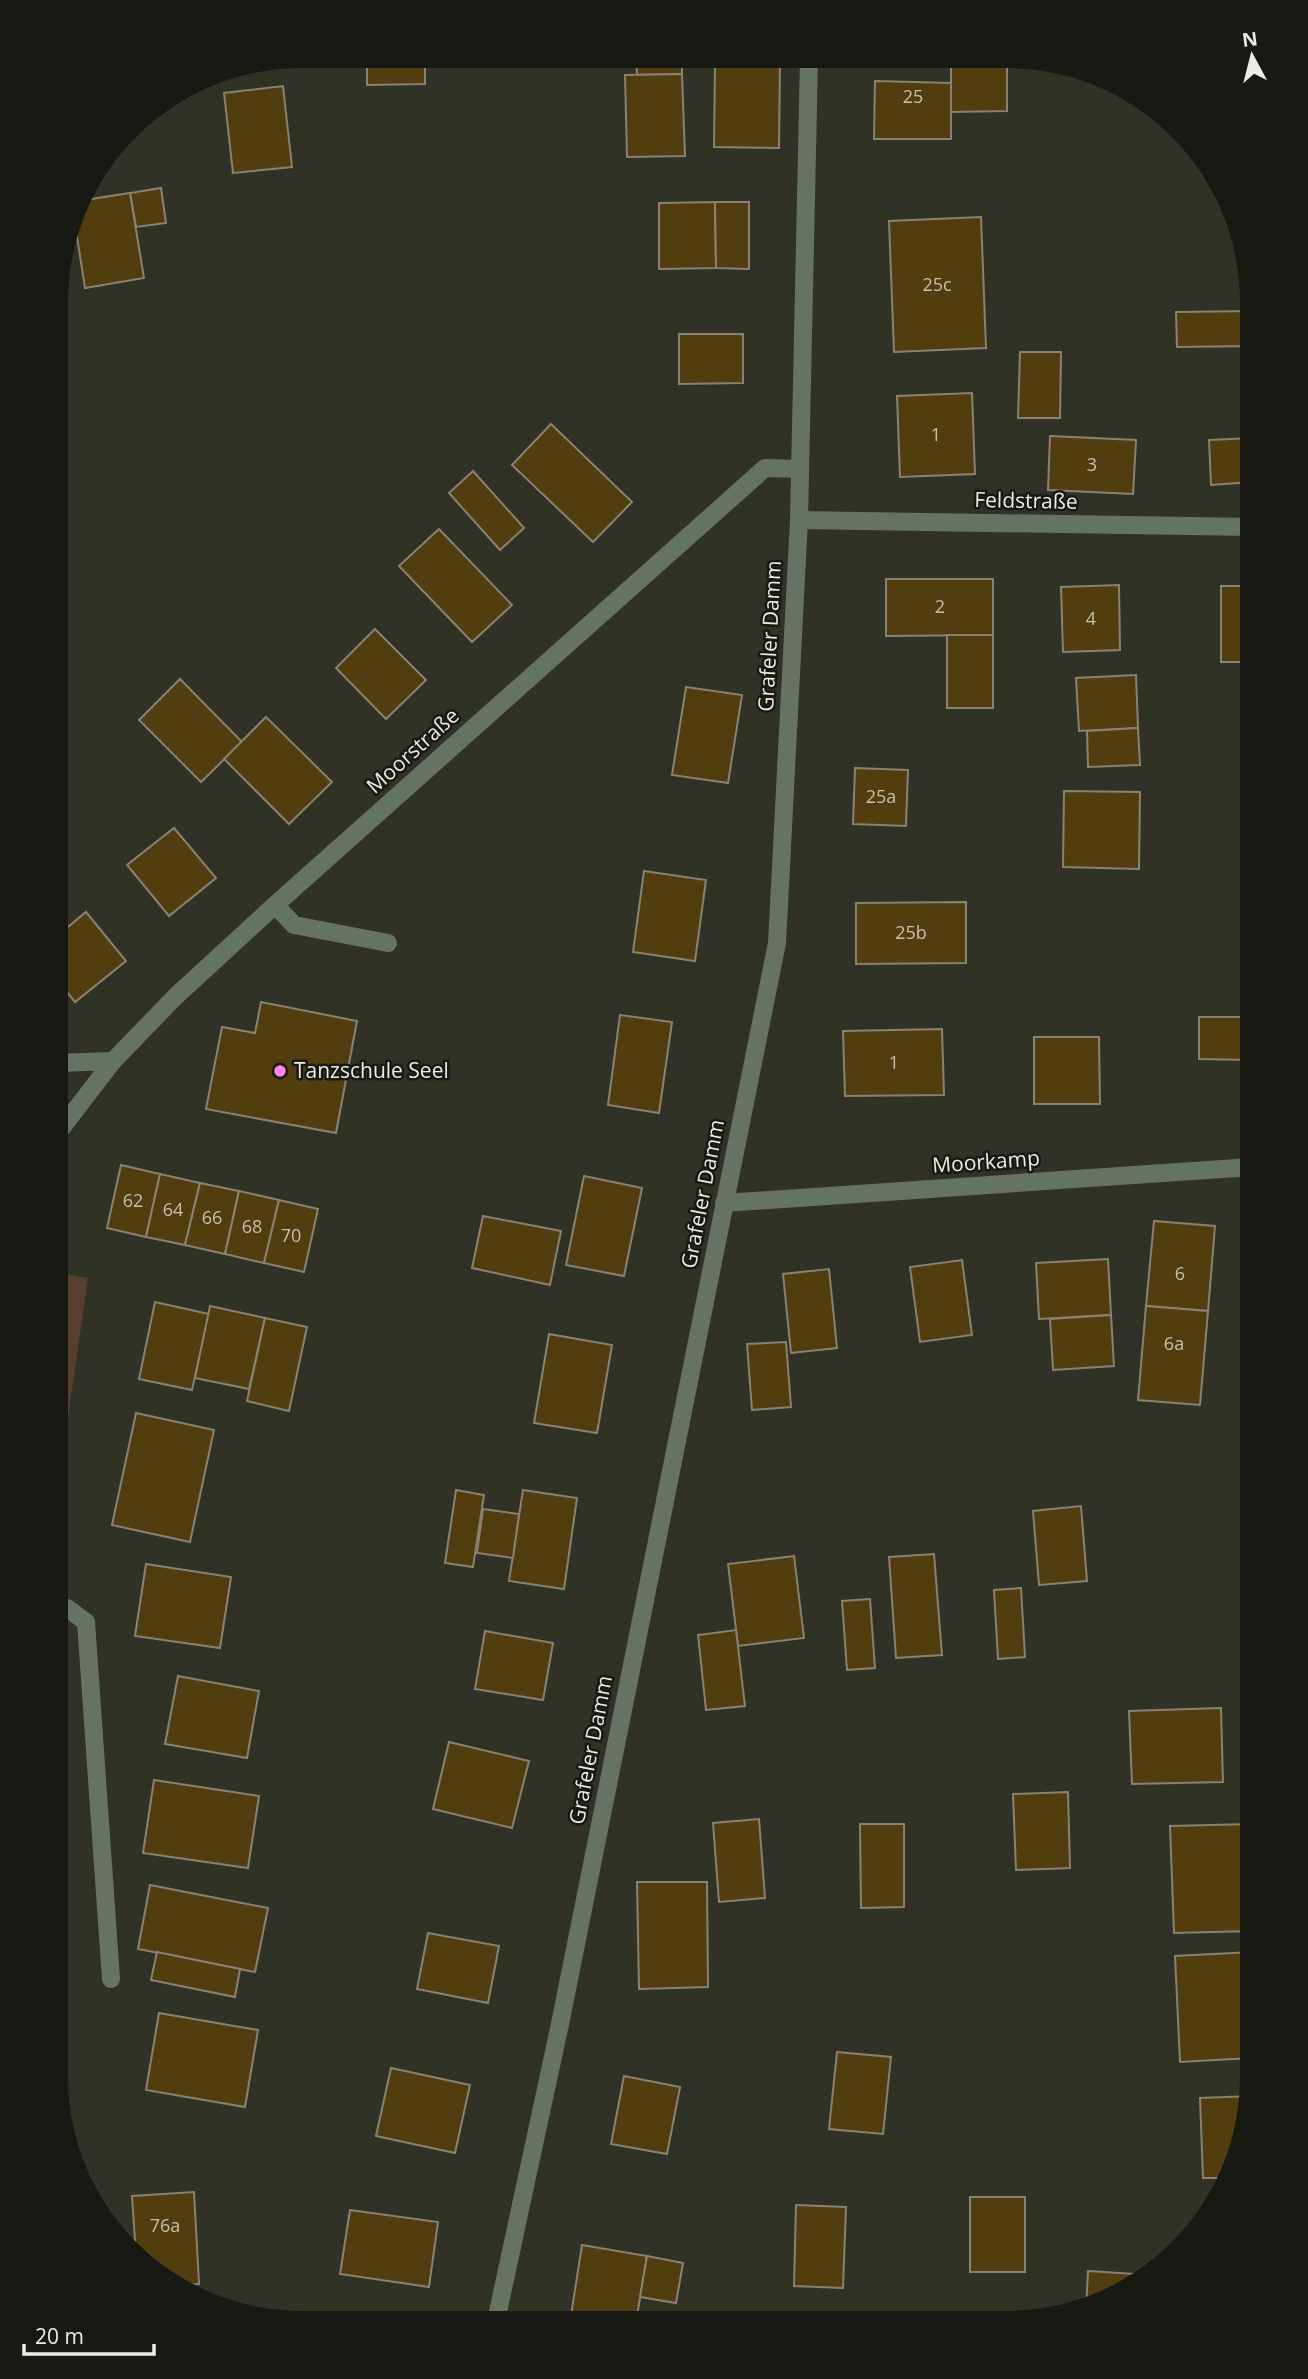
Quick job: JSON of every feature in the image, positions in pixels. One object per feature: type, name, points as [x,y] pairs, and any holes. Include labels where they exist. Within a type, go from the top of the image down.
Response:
[{"type":"street","name":"Grafeler Damm","points":[[498,2311],[562,2010],[777,943],[799,520],[809,68]]},
{"type":"street","name":"Moorstraße","points":[[68,1120],[113,1061],[176,996],[765,468],[799,469]]},
{"type":"street","name":"Feldstraße","points":[[799,520],[1240,527]]},
{"type":"street","points":[[275,905],[294,925],[388,943]]},
{"type":"street","points":[[68,1063],[113,1061]]},
{"type":"street","name":"Moorkamp","points":[[724,1203],[1240,1168]]},
{"type":"street","points":[[68,1609],[86,1622],[111,1979]]},
{"type":"shaded area","points":[[68,1274],[88,1278],[68,1417]]},
{"type":"building","points":[[682,68],[682,74],[637,75],[637,69]]},
{"type":"building","points":[[715,68],[780,68],[779,148],[714,147]]},
{"type":"building","points":[[951,68],[1007,68],[1007,111],[951,112]]},
{"type":"building","points":[[367,69],[425,69],[425,84],[367,85]]},
{"type":"building","points":[[682,74],[685,156],[627,157],[625,75]]},
{"type":"building","points":[[875,81],[951,83],[951,139],[874,139]]},
{"type":"building","points":[[283,86],[292,167],[233,173],[224,93]]},
{"type":"building","points":[[161,188],[166,223],[136,227],[130,193]]},
{"type":"building","points":[[130,193],[144,278],[85,288],[77,238],[93,199]]},
{"type":"building","points":[[715,202],[716,268],[659,269],[659,203]]},
{"type":"building","points":[[715,202],[749,202],[749,269],[716,268]]},
{"type":"building","points":[[981,217],[986,348],[894,352],[889,221]]},
{"type":"building","points":[[1240,311],[1240,346],[1177,347],[1176,312]]},
{"type":"building","points":[[679,334],[743,334],[743,383],[679,384]]},
{"type":"building","points":[[1020,352],[1061,352],[1060,418],[1018,418]]},
{"type":"building","points":[[972,393],[975,474],[900,477],[897,396]]},
{"type":"building","points":[[551,424],[632,502],[593,542],[512,465]]},
{"type":"building","points":[[1050,436],[1136,440],[1133,494],[1048,490]]},
{"type":"building","points":[[1240,439],[1240,483],[1211,485],[1209,440]]},
{"type":"building","points":[[473,471],[524,528],[500,550],[449,493]]},
{"type":"building","points":[[439,529],[512,605],[472,642],[399,566]]},
{"type":"building","points":[[886,579],[993,579],[993,635],[886,636]]},
{"type":"building","points":[[1119,585],[1120,650],[1063,652],[1061,587]]},
{"type":"building","points":[[1221,586],[1240,586],[1240,662],[1221,662]]},
{"type":"building","points":[[375,629],[426,680],[386,719],[336,668]]},
{"type":"building","points":[[947,635],[993,635],[993,708],[947,708]]},
{"type":"building","points":[[1136,675],[1138,728],[1079,731],[1076,678]]},
{"type":"building","points":[[180,679],[242,742],[201,782],[139,720]]},
{"type":"building","points":[[686,687],[742,695],[728,783],[672,775]]},
{"type":"building","points":[[266,717],[332,782],[289,824],[224,759]]},
{"type":"building","points":[[1138,728],[1140,765],[1088,767],[1087,731]]},
{"type":"building","points":[[855,768],[908,770],[906,826],[853,824]]},
{"type":"building","points":[[1064,791],[1140,792],[1139,869],[1063,867]]},
{"type":"building","points":[[174,828],[216,878],[169,916],[127,865]]},
{"type":"building","points":[[644,871],[706,880],[695,961],[633,952]]},
{"type":"building","points":[[966,902],[966,963],[856,964],[856,903]]},
{"type":"building","points":[[86,912],[126,961],[75,1002],[68,993],[68,927]]},
{"type":"building","name":"Tanzschule Seel","points":[[261,1002],[357,1021],[336,1133],[206,1109],[222,1027],[255,1033]]},
{"type":"building","points":[[620,1015],[672,1022],[659,1113],[608,1105]]},
{"type":"building","points":[[1199,1017],[1240,1017],[1240,1060],[1199,1059]]},
{"type":"building","points":[[942,1029],[944,1095],[845,1096],[843,1031]]},
{"type":"building","points":[[1034,1037],[1099,1037],[1100,1104],[1034,1104]]},
{"type":"building","points":[[121,1165],[160,1174],[146,1237],[107,1228]]},
{"type":"building","points":[[160,1174],[200,1183],[185,1245],[146,1237]]},
{"type":"building","points":[[584,1176],[642,1188],[624,1276],[566,1265]]},
{"type":"building","points":[[200,1183],[239,1191],[225,1254],[185,1245]]},
{"type":"building","points":[[239,1191],[279,1200],[264,1263],[225,1254]]},
{"type":"building","points":[[279,1200],[318,1209],[304,1272],[264,1263]]},
{"type":"building","points":[[483,1216],[561,1231],[550,1285],[472,1268]]},
{"type":"building","points":[[1154,1221],[1215,1226],[1208,1311],[1146,1306]]},
{"type":"building","points":[[1108,1259],[1111,1315],[1039,1319],[1036,1263]]},
{"type":"building","points":[[962,1260],[972,1335],[920,1342],[910,1267]]},
{"type":"building","points":[[829,1269],[837,1348],[791,1353],[783,1274]]},
{"type":"building","points":[[155,1302],[209,1314],[192,1390],[139,1379]]},
{"type":"building","points":[[210,1306],[265,1318],[249,1389],[195,1378]]},
{"type":"building","points":[[1146,1306],[1208,1311],[1200,1405],[1138,1400]]},
{"type":"building","points":[[1111,1315],[1114,1366],[1053,1370],[1050,1319]]},
{"type":"building","points":[[265,1318],[307,1327],[289,1411],[247,1401]]},
{"type":"building","points":[[549,1334],[612,1345],[597,1433],[534,1423]]},
{"type":"building","points":[[786,1342],[791,1407],[752,1410],[747,1344]]},
{"type":"building","points":[[136,1413],[214,1430],[190,1542],[112,1525]]},
{"type":"building","points":[[456,1490],[484,1495],[473,1567],[445,1563]]},
{"type":"building","points":[[523,1490],[577,1498],[564,1589],[509,1581]]},
{"type":"building","points":[[1081,1506],[1087,1581],[1039,1585],[1033,1511]]},
{"type":"building","points":[[483,1509],[519,1514],[513,1558],[477,1553]]},
{"type":"building","points":[[934,1554],[942,1655],[896,1658],[889,1557]]},
{"type":"building","points":[[794,1556],[804,1638],[738,1646],[728,1564]]},
{"type":"building","points":[[146,1564],[231,1577],[220,1648],[135,1636]]},
{"type":"building","points":[[1021,1588],[1025,1657],[998,1659],[994,1590]]},
{"type":"building","points":[[870,1599],[875,1668],[847,1670],[842,1601]]},
{"type":"building","points":[[736,1630],[745,1706],[706,1710],[698,1635]]},
{"type":"building","points":[[485,1631],[553,1643],[543,1700],[475,1689]]},
{"type":"building","points":[[178,1676],[259,1691],[247,1758],[165,1744]]},
{"type":"building","points":[[1221,1708],[1223,1782],[1132,1784],[1129,1711]]},
{"type":"building","points":[[449,1742],[529,1761],[512,1828],[433,1809]]},
{"type":"building","points":[[154,1780],[259,1796],[248,1868],[143,1853]]},
{"type":"building","points":[[1068,1792],[1070,1868],[1016,1870],[1013,1794]]},
{"type":"building","points":[[759,1819],[765,1898],[719,1902],[713,1823]]},
{"type":"building","points":[[860,1824],[904,1824],[904,1907],[861,1908]]},
{"type":"building","points":[[1239,1824],[1239,1931],[1174,1933],[1170,1826]]},
{"type":"building","points":[[637,1882],[707,1882],[708,1987],[639,1989]]},
{"type":"building","points":[[150,1885],[268,1908],[255,1972],[138,1949]]},
{"type":"building","points":[[428,1933],[499,1946],[488,2003],[417,1989]]},
{"type":"building","points":[[157,1952],[240,1969],[235,1997],[151,1980]]},
{"type":"building","points":[[1239,1953],[1239,2059],[1180,2062],[1175,1956]]},
{"type":"building","points":[[159,2013],[258,2030],[245,2107],[146,2090]]},
{"type":"building","points":[[837,2052],[891,2057],[883,2134],[829,2129]]},
{"type":"building","points":[[391,2068],[470,2085],[455,2153],[376,2136]]},
{"type":"building","points":[[624,2076],[680,2087],[667,2154],[611,2144]]},
{"type":"building","points":[[1238,2096],[1232,2137],[1216,2178],[1203,2178],[1200,2098]]},
{"type":"building","points":[[194,2192],[199,2284],[185,2279],[160,2262],[135,2240],[132,2196]]},
{"type":"building","points":[[970,2197],[1025,2197],[1025,2272],[970,2272]]},
{"type":"building","points":[[796,2205],[846,2207],[843,2288],[794,2286]]},
{"type":"building","points":[[350,2210],[438,2222],[429,2287],[340,2274]]},
{"type":"building","points":[[582,2245],[647,2256],[638,2311],[572,2311]]},
{"type":"building","points":[[647,2256],[683,2263],[676,2303],[640,2297]]},
{"type":"building","points":[[1088,2271],[1131,2274],[1123,2279],[1087,2296]]},
{"type":"place","name":"Tanzschule Seel","points":[[280,1071]]}]
